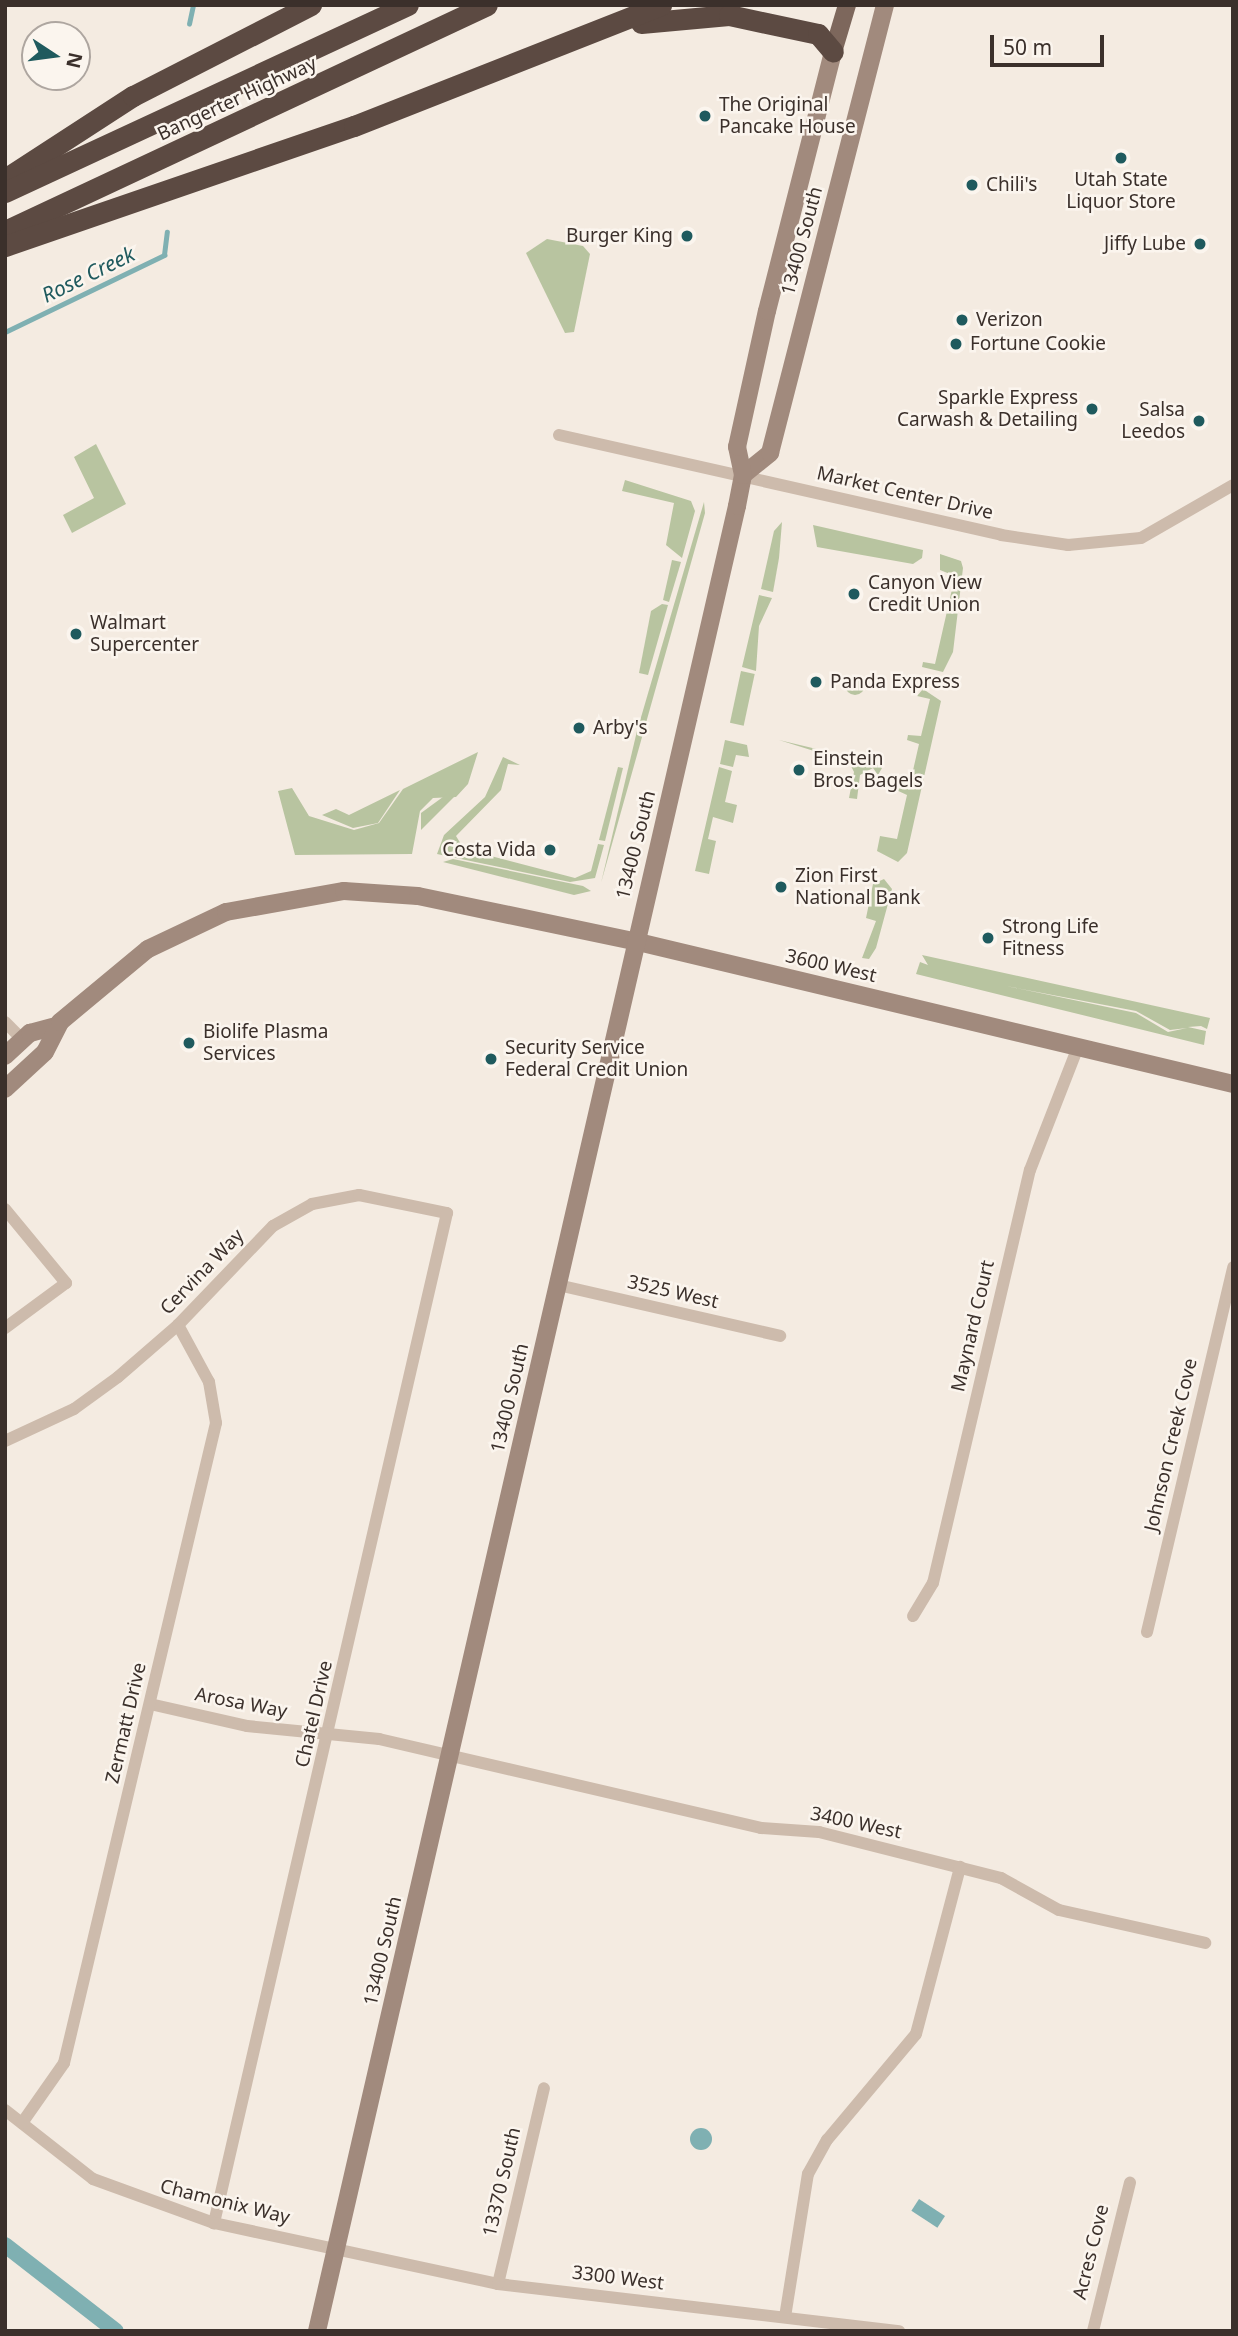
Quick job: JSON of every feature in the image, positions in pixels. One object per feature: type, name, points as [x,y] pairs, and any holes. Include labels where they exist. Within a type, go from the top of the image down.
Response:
[{"type":"highway","points":[[5,179],[133,96],[311,5]]},
{"type":"highway","name":"Bangerter Highway","points":[[5,192],[408,5]]},
{"type":"highway","name":"Bangerter Highway","points":[[5,231],[487,5]]},
{"type":"highway","points":[[5,246],[317,140],[661,5]]},
{"type":"highway","points":[[591,33],[675,16],[729,15],[818,34],[833,52]]},
{"type":"main road","name":"13400 South","points":[[317,2331],[743,475],[737,447],[833,52],[847,5]]},
{"type":"main road","name":"13400 South","points":[[743,475],[770,453],[885,5]]},
{"type":"main road","name":"3600 West","points":[[56,1026],[148,949],[226,912],[344,891],[418,897],[634,941],[1233,1084]]},
{"type":"main road","points":[[5,1056],[23,1040],[56,1026]]},
{"type":"main road","points":[[5,1089],[45,1052],[56,1026]]},
{"type":"street","name":"Market Center Drive","points":[[559,435],[1001,536],[1068,545],[1141,538],[1233,485]]},
{"type":"street","points":[[5,1021],[23,1040]]},
{"type":"street","name":"Maynard Court","points":[[913,1616],[933,1583],[1030,1170],[1078,1047]]},
{"type":"street","name":"Cervina Way","points":[[5,1441],[74,1409],[178,1325],[273,1226],[312,1203],[359,1195],[447,1213]]},
{"type":"street","points":[[5,1209],[66,1283],[5,1328]]},
{"type":"street","name":"Chatel Drive","points":[[214,2223],[447,1213]]},
{"type":"street","name":"Johnson Creek Cove","points":[[1147,1632],[1233,1267]]},
{"type":"street","name":"3525 West","points":[[558,1285],[780,1336]]},
{"type":"street","name":"Zermatt Drive","points":[[22,2123],[64,2063],[216,1423],[209,1382],[178,1325]]},
{"type":"street","name":"Arosa Way","points":[[150,1704],[328,1738],[379,1740],[450,1754]]},
{"type":"street","name":"3400 West","points":[[450,1754],[761,1828],[819,1832],[960,1867],[1001,1878],[1059,1910],[1205,1943]]},
{"type":"street","points":[[785,2317],[808,2174],[827,2140],[916,2034],[960,1867]]},
{"type":"street","name":"13370 South","points":[[498,2284],[544,2088]]},
{"type":"street","name":"Chamonix Way","points":[[5,2110],[93,2179],[214,2223],[337,2249]]},
{"type":"street","name":"Acres Cove","points":[[1093,2331],[1130,2183]]},
{"type":"street","name":"3300 West","points":[[337,2249],[498,2284],[898,2331]]},
{"type":"green space","points":[[547,239],[583,246],[590,254],[574,332],[565,333],[526,253]]},
{"type":"green space","points":[[96,444],[126,504],[72,533],[63,515],[94,498],[74,457]]},
{"type":"green space","points":[[625,480],[691,501],[695,511],[682,558],[666,545],[674,503],[622,491]]},
{"type":"green space","points":[[704,502],[705,513],[601,883],[637,731]]},
{"type":"green space","points":[[782,522],[773,592],[761,589],[774,531]]},
{"type":"green space","points":[[813,525],[923,550],[922,558],[913,564],[817,547]]},
{"type":"green space","points":[[940,554],[961,561],[963,568],[953,652],[943,672],[922,667],[923,662],[935,664],[955,576],[940,570]]},
{"type":"green space","points":[[672,560],[681,562],[669,602],[663,600]]},
{"type":"green space","points":[[759,595],[772,598],[759,626],[756,671],[742,667]]},
{"type":"green space","points":[[662,604],[668,605],[648,675],[639,673],[651,611]]},
{"type":"green space","points":[[741,671],[755,674],[744,726],[730,723]]},
{"type":"green space","points":[[855,675],[862,678],[865,685],[862,692],[855,695],[848,692],[845,685],[848,678]]},
{"type":"green space","points":[[923,689],[941,701],[907,853],[898,862],[877,851],[880,836],[897,839],[907,795],[894,789],[909,788],[919,744],[907,740],[908,735],[921,736],[930,699],[917,696]]},
{"type":"green space","points":[[725,740],[747,745],[749,757],[736,755],[733,767],[720,764]]},
{"type":"green space","points":[[779,740],[875,763],[882,768],[878,775],[873,768],[860,775],[857,799],[849,798],[854,772],[849,762]]},
{"type":"green space","points":[[478,752],[468,784],[456,797],[433,798],[420,811],[412,854],[295,855],[278,791],[292,788],[309,816],[354,830],[379,823],[403,789]]},
{"type":"green space","points":[[503,757],[520,765],[508,764],[501,790],[456,836],[464,849],[575,878],[591,871],[598,844],[604,845],[595,878],[570,882],[437,854],[444,835],[485,797]]},
{"type":"green space","points":[[618,767],[623,768],[605,841],[599,840]]},
{"type":"green space","points":[[719,767],[732,771],[725,802],[737,805],[733,823],[713,817],[708,839],[716,841],[709,874],[695,871]]},
{"type":"green space","points":[[400,790],[378,823],[353,828],[322,815],[336,809],[349,815]]},
{"type":"green space","points":[[447,794],[454,797],[421,830],[421,813]]},
{"type":"green space","points":[[453,859],[583,886],[591,891],[574,895],[443,862]]},
{"type":"green space","points":[[884,879],[892,889],[876,948],[869,959],[862,958],[876,921],[866,918],[873,884]]},
{"type":"green space","points":[[922,955],[1210,1018],[1207,1029],[1201,1026],[1188,1027],[1206,1031],[1204,1045],[916,974],[920,962],[928,965]],"holes":[[[1006,986],[1136,1011],[1170,1030],[1187,1028],[1168,1032],[1136,1013]]]},
{"type":"water","points":[[701,2128],[709,2131],[712,2139],[709,2147],[701,2150],[693,2147],[690,2139],[693,2131]]},
{"type":"water","points":[[919,2199],[945,2216],[937,2228],[911,2211]]},
{"type":"waterway","name":"Rose Creek","points":[[189,24],[193,5]]},
{"type":"waterway","name":"Rose Creek","points":[[5,332],[164,255],[167,232]]},
{"type":"waterway","points":[[5,2245],[116,2331]]},
{"type":"place","name":"The Original Pancake House","points":[[705,116]]},
{"type":"place","name":"Utah State Liquor Store","points":[[1121,158]]},
{"type":"place","name":"Chili's","points":[[972,185]]},
{"type":"place","name":"Burger King","points":[[687,236]]},
{"type":"place","name":"Jiffy Lube","points":[[1200,244]]},
{"type":"place","name":"Verizon","points":[[962,320]]},
{"type":"place","name":"Fortune Cookie","points":[[956,344]]},
{"type":"place","name":"Sparkle Express Carwash & Detailing","points":[[1092,409]]},
{"type":"place","name":"Salsa Leedos","points":[[1199,421]]},
{"type":"place","name":"Canyon View Credit Union","points":[[854,594]]},
{"type":"place","name":"Walmart Supercenter","points":[[76,634]]},
{"type":"place","name":"Panda Express","points":[[816,682]]},
{"type":"place","name":"Arby's","points":[[579,728]]},
{"type":"place","name":"Einstein Bros. Bagels","points":[[799,770]]},
{"type":"place","name":"Costa Vida","points":[[550,850]]},
{"type":"place","name":"Zion First National Bank","points":[[781,887]]},
{"type":"place","name":"Strong Life Fitness","points":[[988,938]]},
{"type":"place","name":"Biolife Plasma Services","points":[[189,1043]]},
{"type":"place","name":"Security Service Federal Credit Union","points":[[491,1059]]}]
